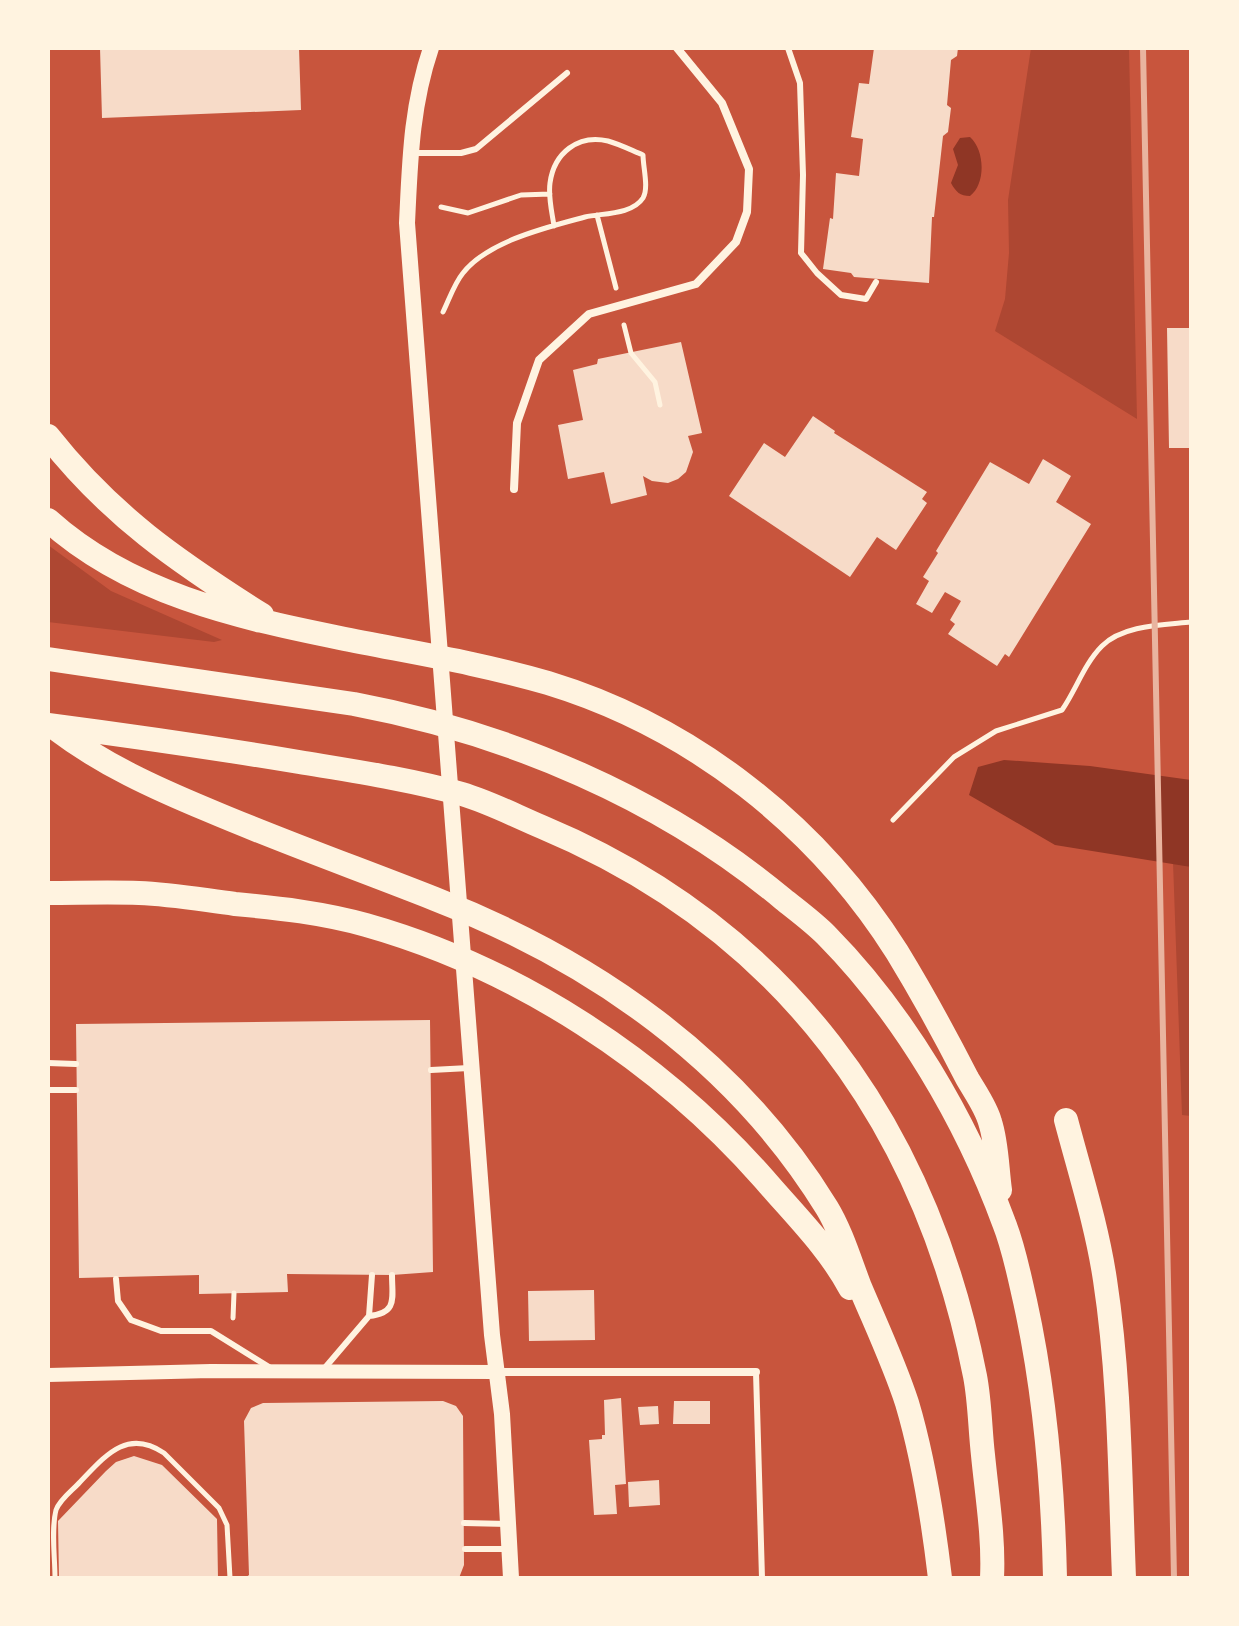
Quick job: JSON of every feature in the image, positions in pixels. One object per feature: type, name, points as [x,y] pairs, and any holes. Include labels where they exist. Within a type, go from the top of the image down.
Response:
[{"type":"highway","points":[[48,436],[79,476],[128,522],[189,569],[277,625]]},
{"type":"highway","points":[[48,520],[108,564],[164,591],[218,611],[547,683],[609,705],[671,735],[743,783],[823,855],[879,923],[928,1002],[990,1122],[1005,1224],[1036,1352],[1049,1453],[1055,1578]]},
{"type":"highway","points":[[48,659],[258,688],[403,713],[510,745],[576,772],[718,849],[824,933],[859,971],[900,1024],[967,1136],[1005,1224]]},
{"type":"highway","points":[[48,724],[144,783],[323,857],[499,924],[546,948],[619,992],[702,1059],[783,1146],[828,1210],[893,1366],[917,1441],[932,1511],[940,1578]]},
{"type":"highway","points":[[48,724],[407,780],[466,795],[594,849],[711,925],[759,963],[815,1023],[860,1084],[897,1149],[926,1212],[957,1303],[975,1379],[992,1578]]},
{"type":"highway","points":[[48,893],[141,893],[300,911],[366,926],[428,947],[504,979],[604,1039],[649,1071],[697,1111],[744,1157],[847,1281],[893,1366]]},
{"type":"highway","points":[[1066,1120],[1105,1278],[1121,1445],[1124,1578]]},
{"type":"main road","points":[[431,48],[412,126],[407,223],[502,1414],[511,1578]]},
{"type":"street","points":[[514,489],[517,423],[539,360],[589,314],[696,284],[736,242],[747,212],[749,169],[722,103],[677,48]]},
{"type":"street","points":[[48,1375],[276,1371],[756,1372]]},
{"type":"lane","points":[[788,48],[800,83],[801,253],[841,295],[866,299],[876,282]]},
{"type":"lane","points":[[411,153],[461,153],[476,149],[567,73]]},
{"type":"lane","points":[[48,1063],[76,1064]]},
{"type":"lane","points":[[431,1070],[473,1067]]},
{"type":"lane","points":[[48,1090],[76,1090]]},
{"type":"lane","points":[[323,1371],[369,1316],[372,1275]]},
{"type":"lane","points":[[369,1316],[380,1315],[392,1303],[392,1275]]},
{"type":"lane","points":[[116,1279],[118,1301],[131,1320],[161,1331],[211,1331],[276,1371]]},
{"type":"lane","points":[[756,1372],[762,1578]]},
{"type":"lane","points":[[464,1523],[508,1524]]},
{"type":"lane","points":[[465,1549],[510,1549]]},
{"type":"path","points":[[443,312],[463,273],[479,258],[520,236],[615,213],[641,201],[645,195],[643,155],[609,141],[593,139],[568,147],[552,171],[550,194],[554,226]]},
{"type":"path","points":[[441,207],[468,213],[521,195],[550,194]]},
{"type":"path","points":[[597,215],[604,238]]},
{"type":"path","points":[[631,353],[655,382],[660,405]]},
{"type":"path","points":[[893,820],[954,757],[996,731],[1062,710],[1103,645],[1127,632],[1191,622]]},
{"type":"path","points":[[233,1318],[234,1293]]},
{"type":"path","points":[[55,1578],[55,1521],[59,1504],[109,1452],[132,1444],[155,1447],[164,1453],[219,1508],[227,1525],[230,1578]]},
{"type":"shaded area","points":[[1031,48],[1129,48],[1137,419],[995,331],[1005,299],[1009,253],[1008,200]]},
{"type":"shaded area","points":[[970,137],[979,150],[982,167],[979,184],[970,196],[959,193],[951,183],[958,165],[953,149],[960,138]]},
{"type":"shaded area","points":[[48,545],[111,591],[222,640],[214,642],[48,622]]},
{"type":"shaded area","points":[[1004,760],[1090,766],[1191,780],[1191,867],[1055,845],[969,795],[978,767]]},
{"type":"shaded area","points":[[1173,862],[1191,867],[1191,1116],[1182,1115]]},
{"type":"building","points":[[100,48],[299,48],[301,110],[102,118]]},
{"type":"building","points":[[874,48],[958,48],[957,56],[951,60],[947,105],[951,108],[948,132],[943,136],[932,217],[929,283],[854,277],[851,273],[823,269],[830,218],[833,219],[836,173],[859,176],[863,139],[851,137],[859,83],[869,84]]},
{"type":"building","points":[[1167,328],[1191,328],[1191,448],[1169,448]]},
{"type":"building","points":[[681,342],[702,433],[688,436],[693,452],[686,472],[668,483],[643,476],[647,495],[611,504],[604,472],[568,479],[558,425],[583,420],[573,370],[597,364],[598,359]]},
{"type":"building","points":[[813,416],[834,433],[927,492],[922,499],[927,503],[896,550],[877,537],[850,577],[729,496],[764,443],[785,457]]},
{"type":"building","points":[[1043,459],[1071,476],[1056,502],[1091,524],[1009,657],[1005,654],[997,666],[948,634],[955,624],[950,620],[961,601],[945,592],[932,613],[916,604],[929,581],[923,577],[938,553],[936,551],[990,462],[1029,484]]},
{"type":"building","points":[[430,1020],[433,1272],[392,1275],[287,1274],[288,1292],[199,1294],[199,1275],[79,1278],[76,1024]]},
{"type":"building","points":[[594,1290],[595,1340],[529,1341],[528,1291]]},
{"type":"building","points":[[621,1398],[626,1484],[615,1485],[617,1514],[594,1515],[589,1440],[602,1439],[605,1435],[604,1400]]},
{"type":"building","points":[[443,1401],[456,1406],[463,1416],[464,1565],[459,1578],[245,1578],[249,1575],[244,1421],[251,1408],[263,1403]]},
{"type":"building","points":[[674,1401],[710,1401],[710,1424],[673,1424]]},
{"type":"building","points":[[658,1406],[659,1424],[640,1425],[638,1407]]},
{"type":"building","points":[[134,1456],[162,1465],[217,1519],[218,1578],[59,1578],[58,1521],[116,1462]]},
{"type":"building","points":[[659,1480],[660,1505],[629,1507],[628,1482]]},
{"type":"railway","points":[[1143,48],[1174,1578]]}]
